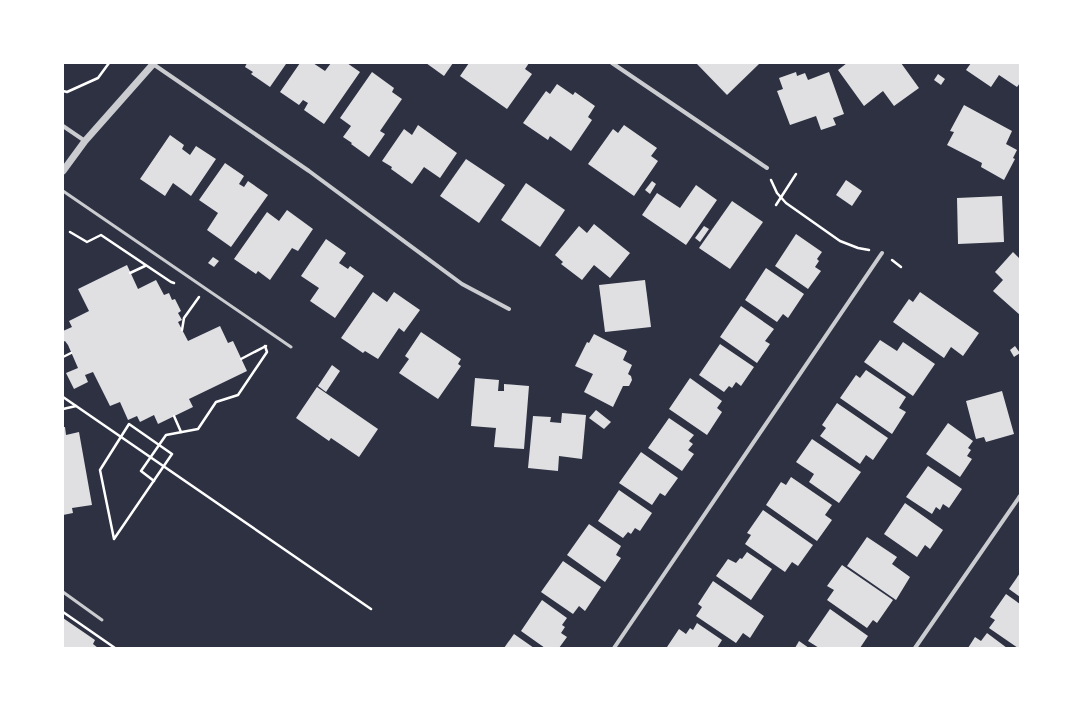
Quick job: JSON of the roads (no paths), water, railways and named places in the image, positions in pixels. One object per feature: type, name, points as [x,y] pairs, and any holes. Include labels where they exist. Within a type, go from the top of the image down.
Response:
[{"type":"street","points":[[63,171],[85,141],[153,63],[309,171],[462,284],[508,309]]},
{"type":"street","points":[[612,63],[767,168]]},
{"type":"street","points":[[63,126],[85,141]]},
{"type":"street","points":[[614,648],[882,253]]},
{"type":"street","points":[[915,648],[1020,496]]},
{"type":"lane","points":[[63,191],[291,347]]},
{"type":"lane","points":[[63,592],[102,620]]}]
